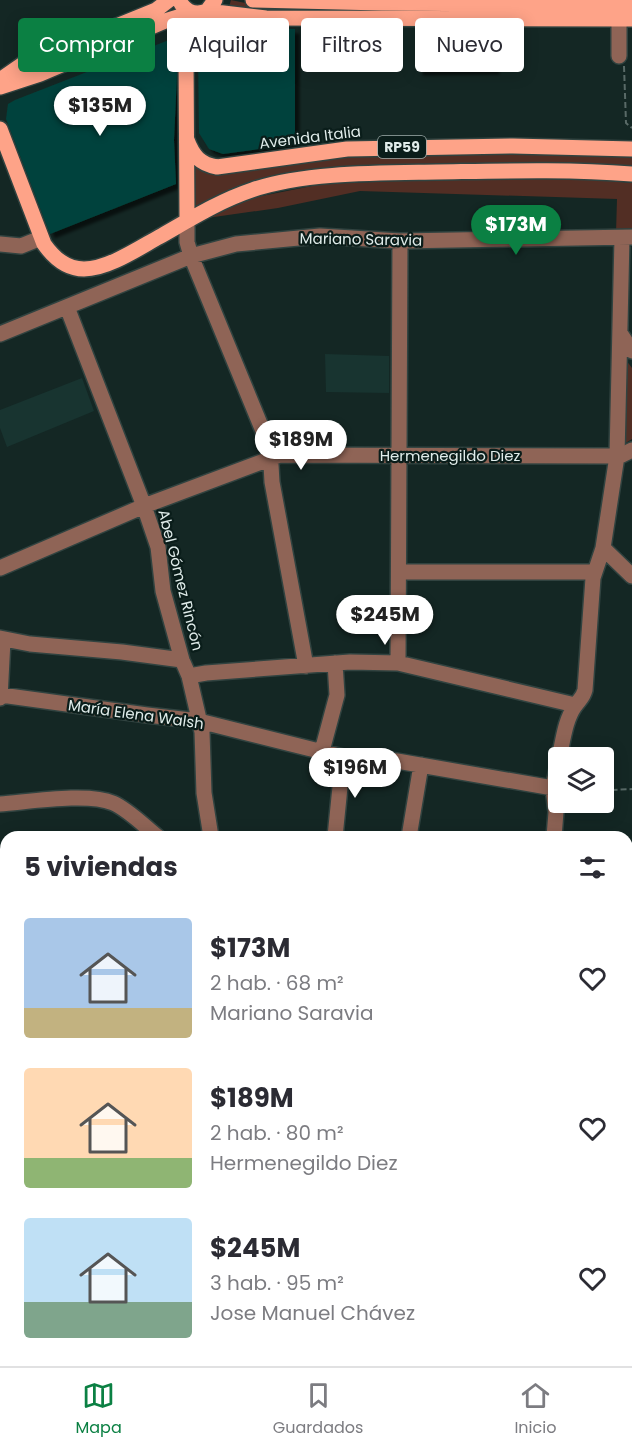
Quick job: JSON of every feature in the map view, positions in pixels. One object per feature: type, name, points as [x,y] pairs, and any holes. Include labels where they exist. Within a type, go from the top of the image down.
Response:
[{"type":"main road","points":[[0,80],[23,64],[156,10],[169,0]]},
{"type":"main road","points":[[179,0],[184,8],[266,18],[625,19]]},
{"type":"main road","points":[[253,0],[632,5]]},
{"type":"main road","points":[[0,87],[40,74],[165,21],[203,9]]},
{"type":"main road","points":[[187,221],[186,56],[188,38],[203,9]]},
{"type":"main road","name":"RP59","points":[[0,129],[42,238],[53,256],[65,265],[77,268],[93,268],[134,252],[219,203],[253,189],[298,180],[410,172],[529,171],[632,174]]},
{"type":"main road","name":"Avenida Italia","points":[[187,140],[195,157],[201,162],[217,166],[347,148],[513,146],[632,149]]},
{"type":"street","points":[[619,56],[625,19]]},
{"type":"street","points":[[187,221],[187,242],[191,255],[270,448],[272,482],[306,666]]},
{"type":"street","name":"Mariano Saravia","points":[[0,334],[191,255],[236,244],[306,237],[400,241],[627,238]]},
{"type":"street","points":[[0,244],[21,246],[42,238]]},
{"type":"street","points":[[562,747],[566,727],[575,705],[581,700],[585,690],[594,572],[603,548],[616,456],[620,333],[627,238]]},
{"type":"street","points":[[398,663],[400,241]]},
{"type":"street","name":"Abel Gómez Rincón","points":[[67,307],[158,547],[163,591],[182,660],[189,676],[199,721],[203,748],[204,793],[210,831]]},
{"type":"street","points":[[620,333],[632,351]]},
{"type":"street","name":"Hermenegildo Diez","points":[[0,567],[144,506],[280,455],[616,456],[632,450]]},
{"type":"street","points":[[603,548],[632,576]]},
{"type":"street","points":[[399,572],[594,572]]},
{"type":"street","points":[[1,697],[2,639],[182,660]]},
{"type":"street","points":[[322,751],[337,695],[338,679],[335,663]]},
{"type":"street","points":[[189,676],[335,663],[398,663],[575,705]]},
{"type":"street","name":"María Elena Walsh","points":[[1,697],[199,721],[343,757],[397,761],[548,788]]},
{"type":"street","points":[[336,831],[343,757]]},
{"type":"street","points":[[410,831],[421,765]]},
{"type":"street","points":[[0,804],[87,798],[103,800],[122,808],[151,831]]},
{"type":"street","points":[[554,831],[556,813]]},
{"type":"path","points":[[619,56],[624,66],[626,123],[632,128]]},
{"type":"path","points":[[614,790],[632,789]]},
{"type":"shaded area","points":[[231,0],[265,7],[632,13],[266,10],[229,7]]},
{"type":"shaded area","points":[[380,152],[632,153],[632,168],[478,165],[352,166],[294,173],[236,188],[194,211],[193,160],[207,168]]},
{"type":"shaded area","points":[[469,178],[600,180],[632,183],[632,233],[616,233],[617,199],[360,191],[278,208],[200,219],[242,200],[322,184]]},
{"type":"shaded area","points":[[325,354],[389,356],[389,393],[326,392]]},
{"type":"shaded area","points":[[626,360],[632,368],[632,439],[624,444]]},
{"type":"shaded area","points":[[82,378],[94,411],[7,447],[0,428],[0,410]]},
{"type":"building","points":[[289,29],[295,29],[295,144],[223,154],[209,149],[199,133],[198,72],[289,72]]},
{"type":"building","points":[[167,41],[167,72],[177,72],[174,140],[176,184],[50,234],[6,119],[8,104],[87,72],[155,72],[155,45]]}]
